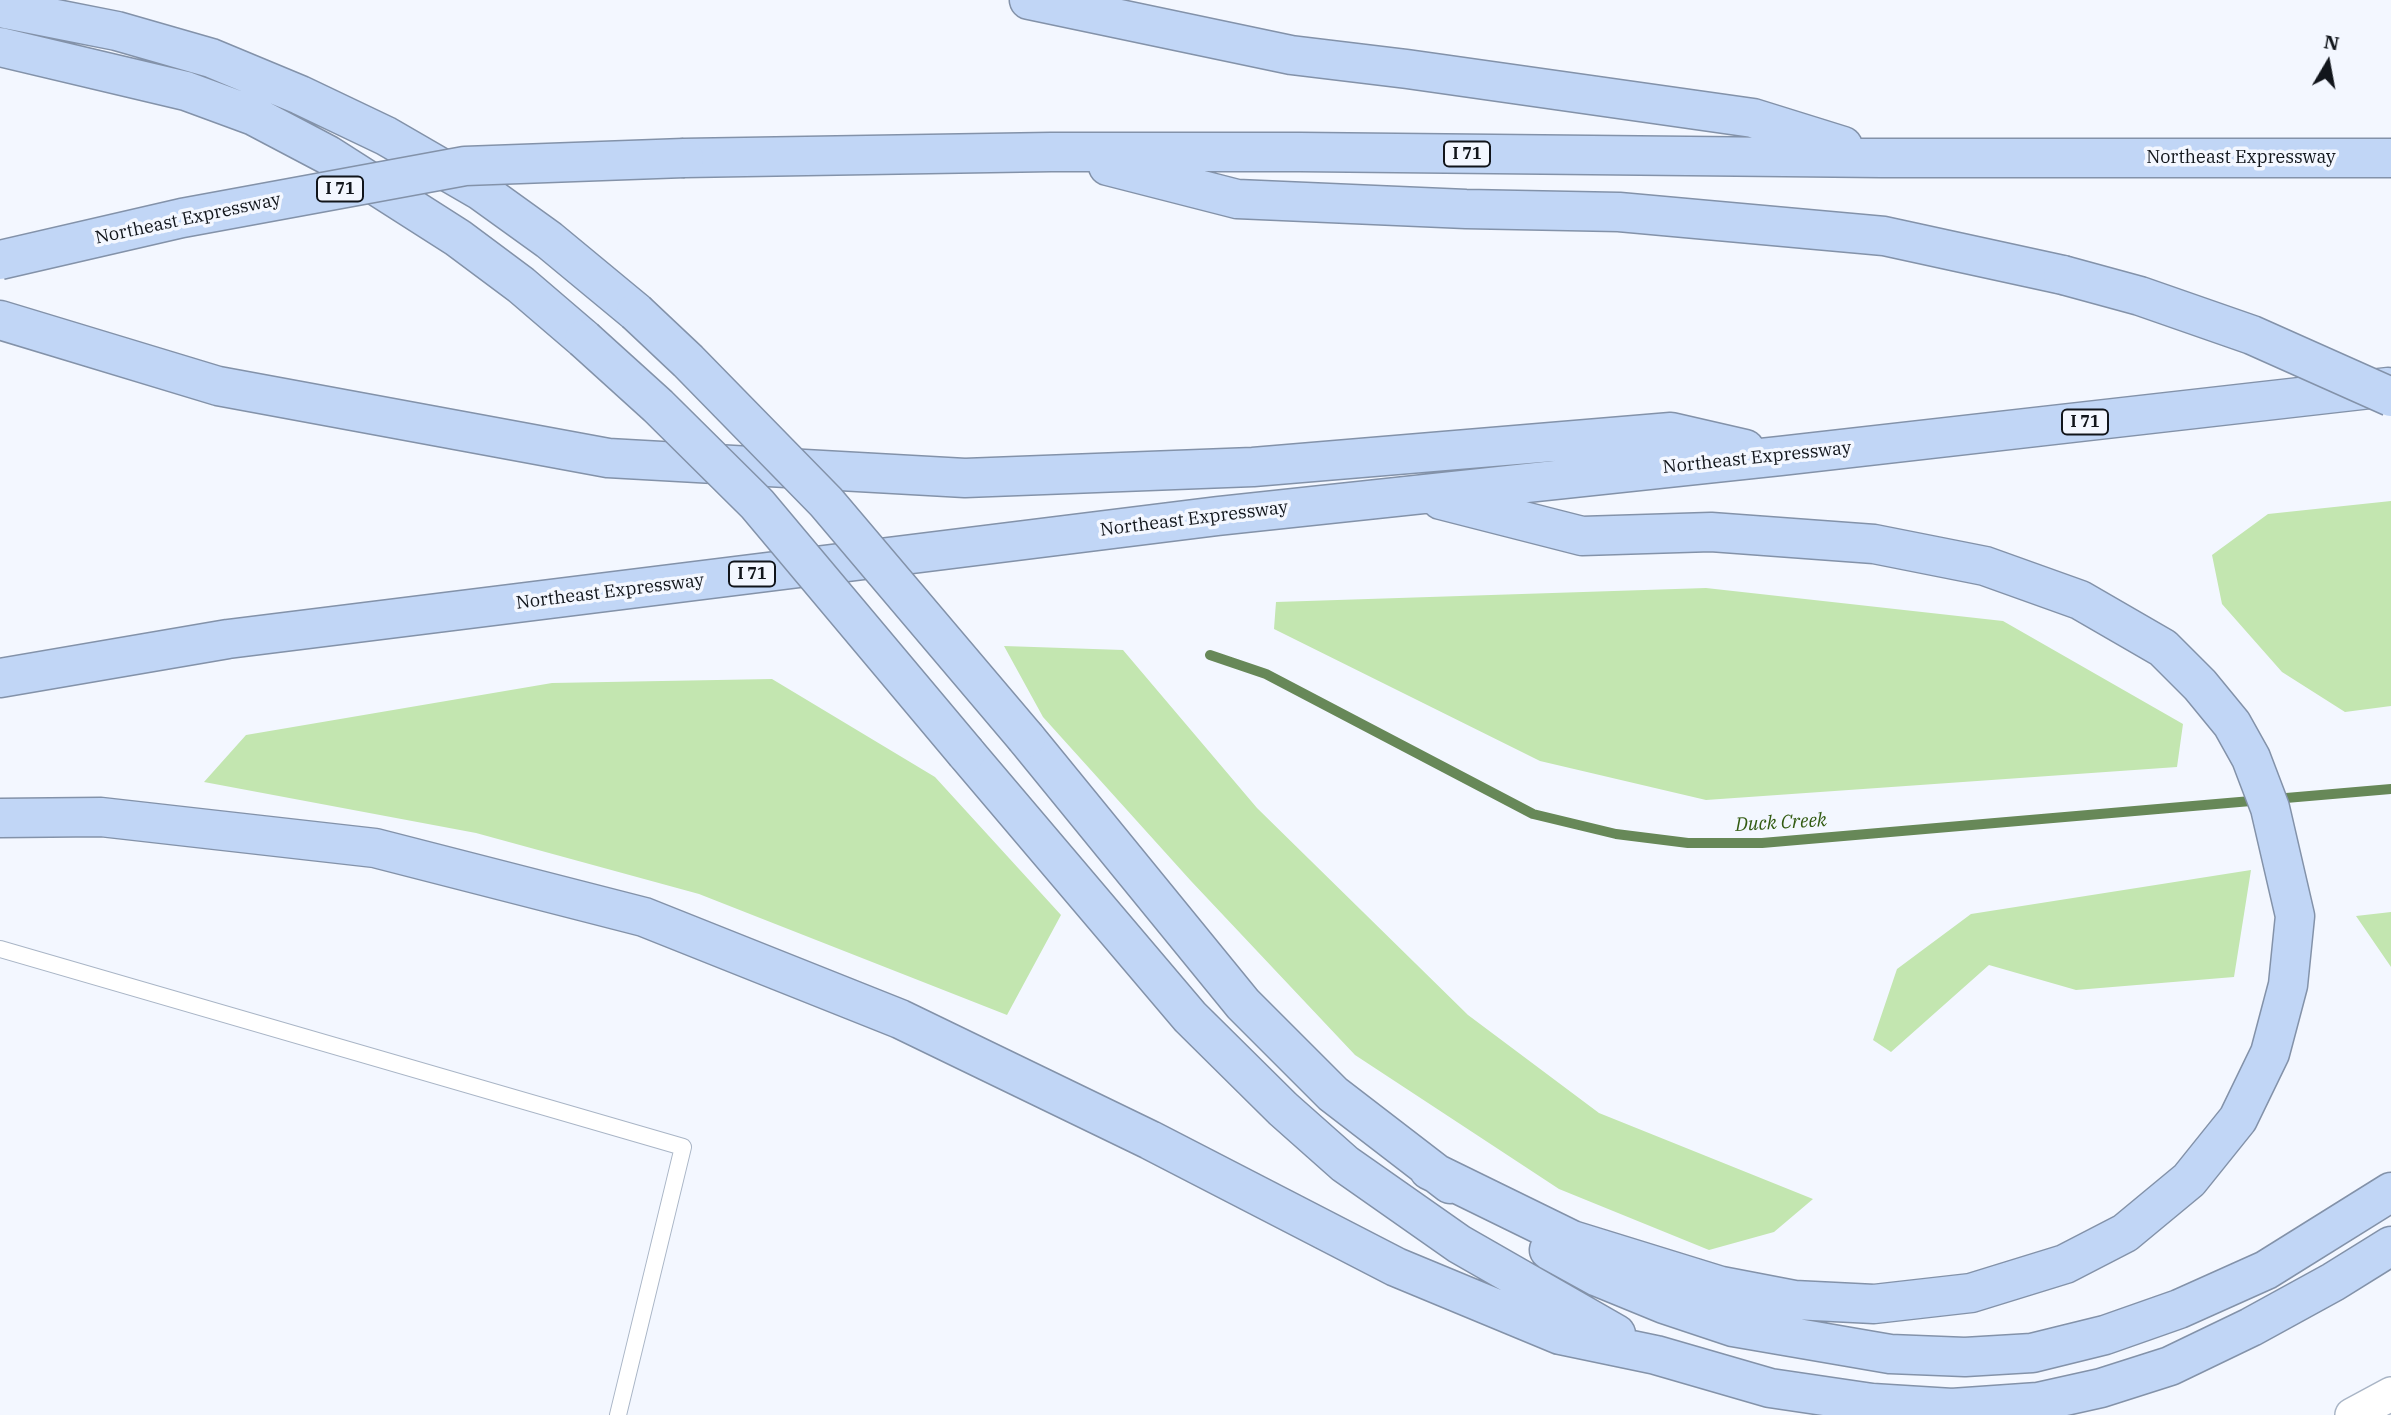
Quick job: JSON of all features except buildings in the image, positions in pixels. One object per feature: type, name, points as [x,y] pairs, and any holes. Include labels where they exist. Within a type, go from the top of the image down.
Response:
[{"type":"highway","points":[[1029,0],[1291,55],[1753,118],[1882,158]]},
{"type":"highway","points":[[0,8],[117,31],[211,58],[300,95],[386,136],[481,191],[549,240],[636,312],[688,361],[827,502],[1026,738],[1242,1004],[1333,1094],[1429,1170],[1524,1237],[1598,1277],[1664,1304],[1732,1327],[1890,1354],[1965,1357],[2032,1353],[2105,1335],[2179,1310],[2266,1270],[2391,1192]]},
{"type":"highway","points":[[0,47],[186,91],[254,116],[328,155],[458,238],[522,285],[658,406],[757,504],[1190,1017],[1283,1109],[1345,1164],[1459,1244],[1544,1295],[1656,1355]]},
{"type":"highway","points":[[1051,152],[1237,199],[1466,209],[1619,212],[1884,236],[2063,275],[2140,296],[2252,335],[2391,397]]},
{"type":"highway","name":"Northeast Expressway","points":[[0,260],[182,219],[465,166],[684,158],[1051,152],[1882,158],[2391,158]]},
{"type":"highway","points":[[0,320],[218,386],[608,458],[965,478],[1253,467],[1671,432],[1780,456]]},
{"type":"highway","name":"Northeast Expressway","points":[[0,678],[228,639],[1415,493],[1780,456],[2391,386]]},
{"type":"highway","points":[[1415,493],[1582,536],[1712,532],[1874,544],[1984,566],[2080,600],[2163,648],[2200,685],[2232,724],[2251,758],[2270,808],[2295,916],[2288,985],[2270,1053],[2238,1119],[2189,1180],[2125,1233],[2065,1264],[1971,1293],[1874,1304],[1794,1300],[1721,1286],[1572,1240],[1429,1170]]},
{"type":"highway","points":[[0,818],[101,817],[375,848],[644,917],[900,1019],[1150,1140],[1396,1267],[1560,1335],[1656,1355],[1770,1388],[1872,1403],[1952,1408],[2038,1402],[2101,1388],[2170,1366],[2251,1327],[2333,1282],[2391,1246]]},
{"type":"street","points":[[2352,1415],[2391,1394]]},
{"type":"lane","points":[[0,949],[683,1147],[618,1415]]},
{"type":"green space","points":[[2391,501],[2391,706],[2345,712],[2282,672],[2222,604],[2212,555],[2268,514]]},
{"type":"green space","points":[[1706,588],[2003,621],[2183,724],[2177,767],[1706,800],[1540,761],[1274,629],[1276,602]]},
{"type":"green space","points":[[1004,646],[1123,650],[1257,808],[1468,1015],[1599,1113],[1813,1199],[1774,1232],[1709,1250],[1559,1189],[1355,1055],[1191,881],[1043,717]]},
{"type":"green space","points":[[772,679],[935,777],[1061,915],[1007,1015],[699,894],[476,833],[204,782],[246,735],[552,683]]},
{"type":"green space","points":[[2251,870],[2234,977],[2076,990],[1989,965],[1891,1052],[1873,1040],[1897,969],[1971,914]]},
{"type":"green space","points":[[2391,912],[2391,967],[2356,916]]},
{"type":"waterway","name":"Duck Creek","points":[[1210,655],[1266,674],[1533,814],[1616,834],[1688,843],[1762,843],[2391,789]]}]
